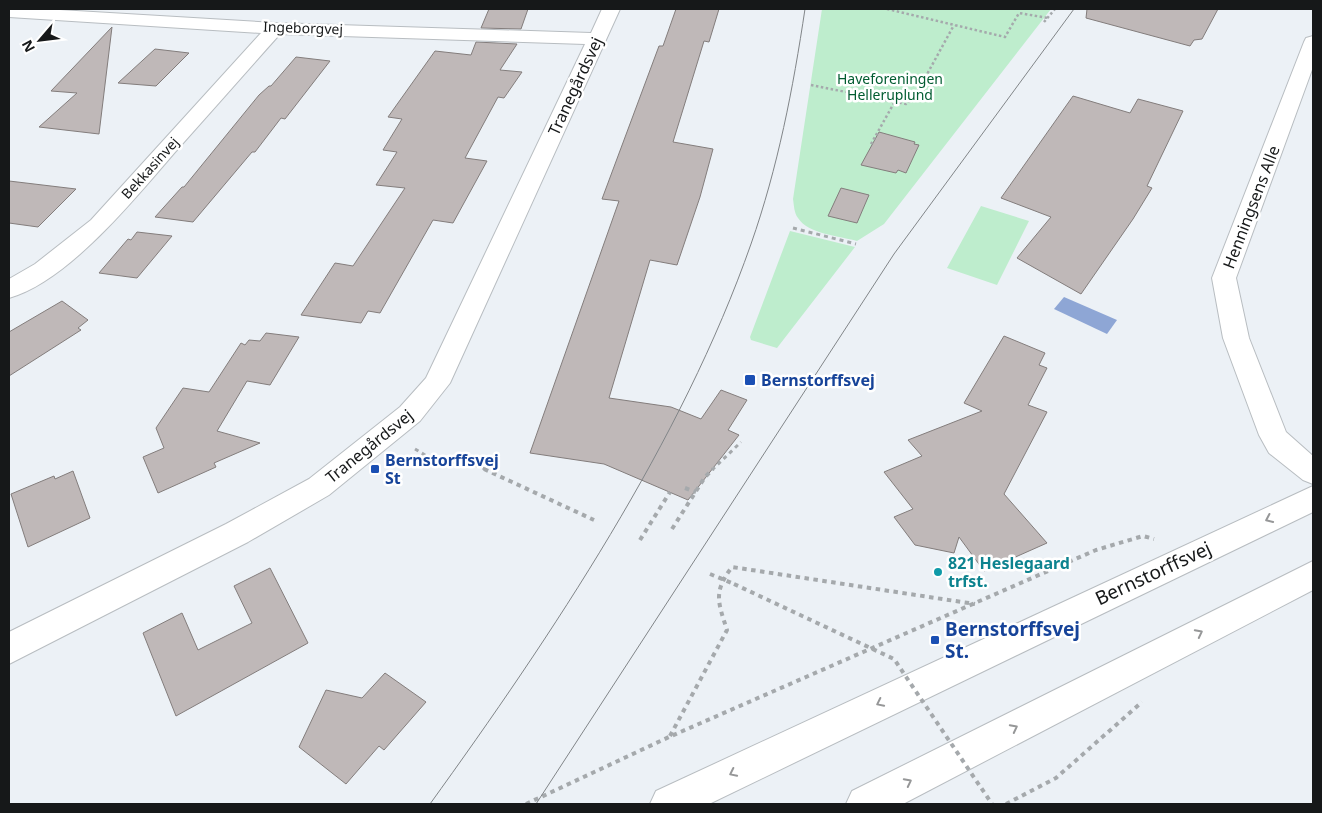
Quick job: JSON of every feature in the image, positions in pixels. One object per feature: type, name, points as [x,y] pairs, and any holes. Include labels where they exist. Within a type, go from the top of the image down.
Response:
[{"type":"street","name":"Tranegårdsvej","points":[[9,649],[237,533],[319,487],[390,432],[410,414],[437,383],[480,286],[611,9]]},
{"type":"street","name":"Ingeborgvej","points":[[9,12],[275,28],[506,34],[597,39]]},
{"type":"street","name":"Bekkasinvej","points":[[9,290],[44,270],[99,225],[275,28]]},
{"type":"street","name":"Henningsens Alle","points":[[1313,42],[1224,278],[1236,338],[1273,435],[1279,445],[1313,472]]},
{"type":"street","name":"Bernstorffsvej","points":[[669,804],[1313,498]]},
{"type":"street","points":[[865,804],[1313,575]]},
{"type":"path","points":[[887,9],[1005,37],[1019,12],[1048,18]]},
{"type":"path","points":[[914,15],[918,9]]},
{"type":"path","points":[[1044,22],[1055,9]]},
{"type":"path","points":[[811,85],[906,104],[914,98],[954,25]]},
{"type":"path","points":[[871,144],[894,102]]},
{"type":"path","points":[[793,228],[856,244]]},
{"type":"path","points":[[390,432],[435,461],[473,464],[594,520]]},
{"type":"path","points":[[672,529],[705,477],[741,442]]},
{"type":"path","points":[[685,488],[696,492]]},
{"type":"path","points":[[640,540],[670,492]]},
{"type":"path","points":[[526,804],[669,737],[1096,550],[1143,536],[1200,551]]},
{"type":"path","points":[[669,737],[727,630],[716,595],[722,579],[732,567],[976,604]]},
{"type":"path","points":[[710,574],[894,660],[992,804]]},
{"type":"path","points":[[1006,804],[1056,778],[1141,705],[1155,655]]},
{"type":"green space","name":"Haveforeningen Helleruplund","points":[[822,9],[1051,9],[884,224],[857,241],[825,234],[809,228],[798,218],[794,206],[793,199]]},
{"type":"green space","points":[[981,206],[1029,221],[997,285],[947,268]]},
{"type":"green space","points":[[790,231],[855,247],[777,348],[751,340],[750,337]]},
{"type":"water","points":[[1064,297],[1117,320],[1107,334],[1054,309]]},
{"type":"building","points":[[489,9],[528,9],[521,29],[481,28]]},
{"type":"building","points":[[676,9],[719,9],[709,42],[704,41],[673,142],[713,149],[700,197],[677,265],[650,260],[609,398],[671,407],[701,419],[721,390],[747,400],[728,430],[739,435],[688,500],[604,464],[530,453],[619,201],[602,199],[659,46],[663,46]]},
{"type":"building","points":[[1087,9],[1218,9],[1202,39],[1194,40],[1190,46],[1086,18]]},
{"type":"building","points":[[112,27],[99,134],[39,127],[77,93],[51,91]]},
{"type":"building","points":[[476,42],[517,44],[500,70],[522,72],[504,98],[498,97],[465,158],[487,161],[453,223],[433,220],[380,313],[368,311],[361,323],[301,315],[335,263],[353,266],[405,188],[376,185],[397,152],[383,150],[402,119],[388,117],[435,51],[471,55]]},
{"type":"building","points":[[155,49],[189,53],[156,86],[118,83]]},
{"type":"building","points":[[296,57],[330,61],[285,119],[281,118],[255,152],[252,152],[193,222],[155,217],[184,187],[259,95],[271,86]]},
{"type":"building","points":[[1073,96],[1130,113],[1138,99],[1183,111],[1147,186],[1152,188],[1081,294],[1017,258],[1051,217],[1001,198]]},
{"type":"building","points":[[879,132],[915,142],[914,144],[919,145],[906,173],[898,170],[896,173],[861,165]]},
{"type":"building","points":[[9,181],[76,189],[38,227],[9,223]]},
{"type":"building","points":[[841,188],[869,195],[857,223],[828,216]]},
{"type":"building","points":[[137,232],[172,236],[137,278],[99,273],[128,239],[131,240]]},
{"type":"building","points":[[62,301],[88,320],[78,328],[81,330],[9,376],[9,332]]},
{"type":"building","points":[[266,333],[299,337],[270,385],[247,381],[217,431],[260,443],[214,463],[216,467],[158,493],[143,457],[164,448],[156,428],[183,388],[209,392],[241,343],[245,345],[249,340],[260,341]]},
{"type":"building","points":[[1004,336],[1045,353],[1039,365],[1047,368],[1028,405],[1047,412],[1004,494],[1047,543],[984,571],[959,537],[954,553],[915,545],[894,517],[913,509],[884,472],[922,456],[908,440],[982,411],[964,403]]},
{"type":"building","points":[[73,471],[90,518],[28,547],[11,494],[54,476],[55,479]]},
{"type":"building","points":[[270,568],[308,643],[176,716],[143,633],[182,613],[198,650],[252,623],[234,586]]},
{"type":"building","points":[[385,673],[426,702],[384,750],[379,746],[346,784],[299,747],[326,690],[362,698]]},
{"type":"tram line","points":[[430,804],[522,673],[567,604],[651,463],[689,391],[722,318],[761,215],[784,128],[805,9]]},
{"type":"tram line","points":[[536,804],[894,254],[1074,9]]},
{"type":"place","name":"Bernstorffsvej","points":[[750,380]]},
{"type":"place","name":"Bernstorffsvej St","points":[[375,469]]},
{"type":"place","name":"821 Heslegaard trfst.","points":[[938,572]]},
{"type":"place","name":"Bernstorffsvej St.","points":[[935,640]]}]
